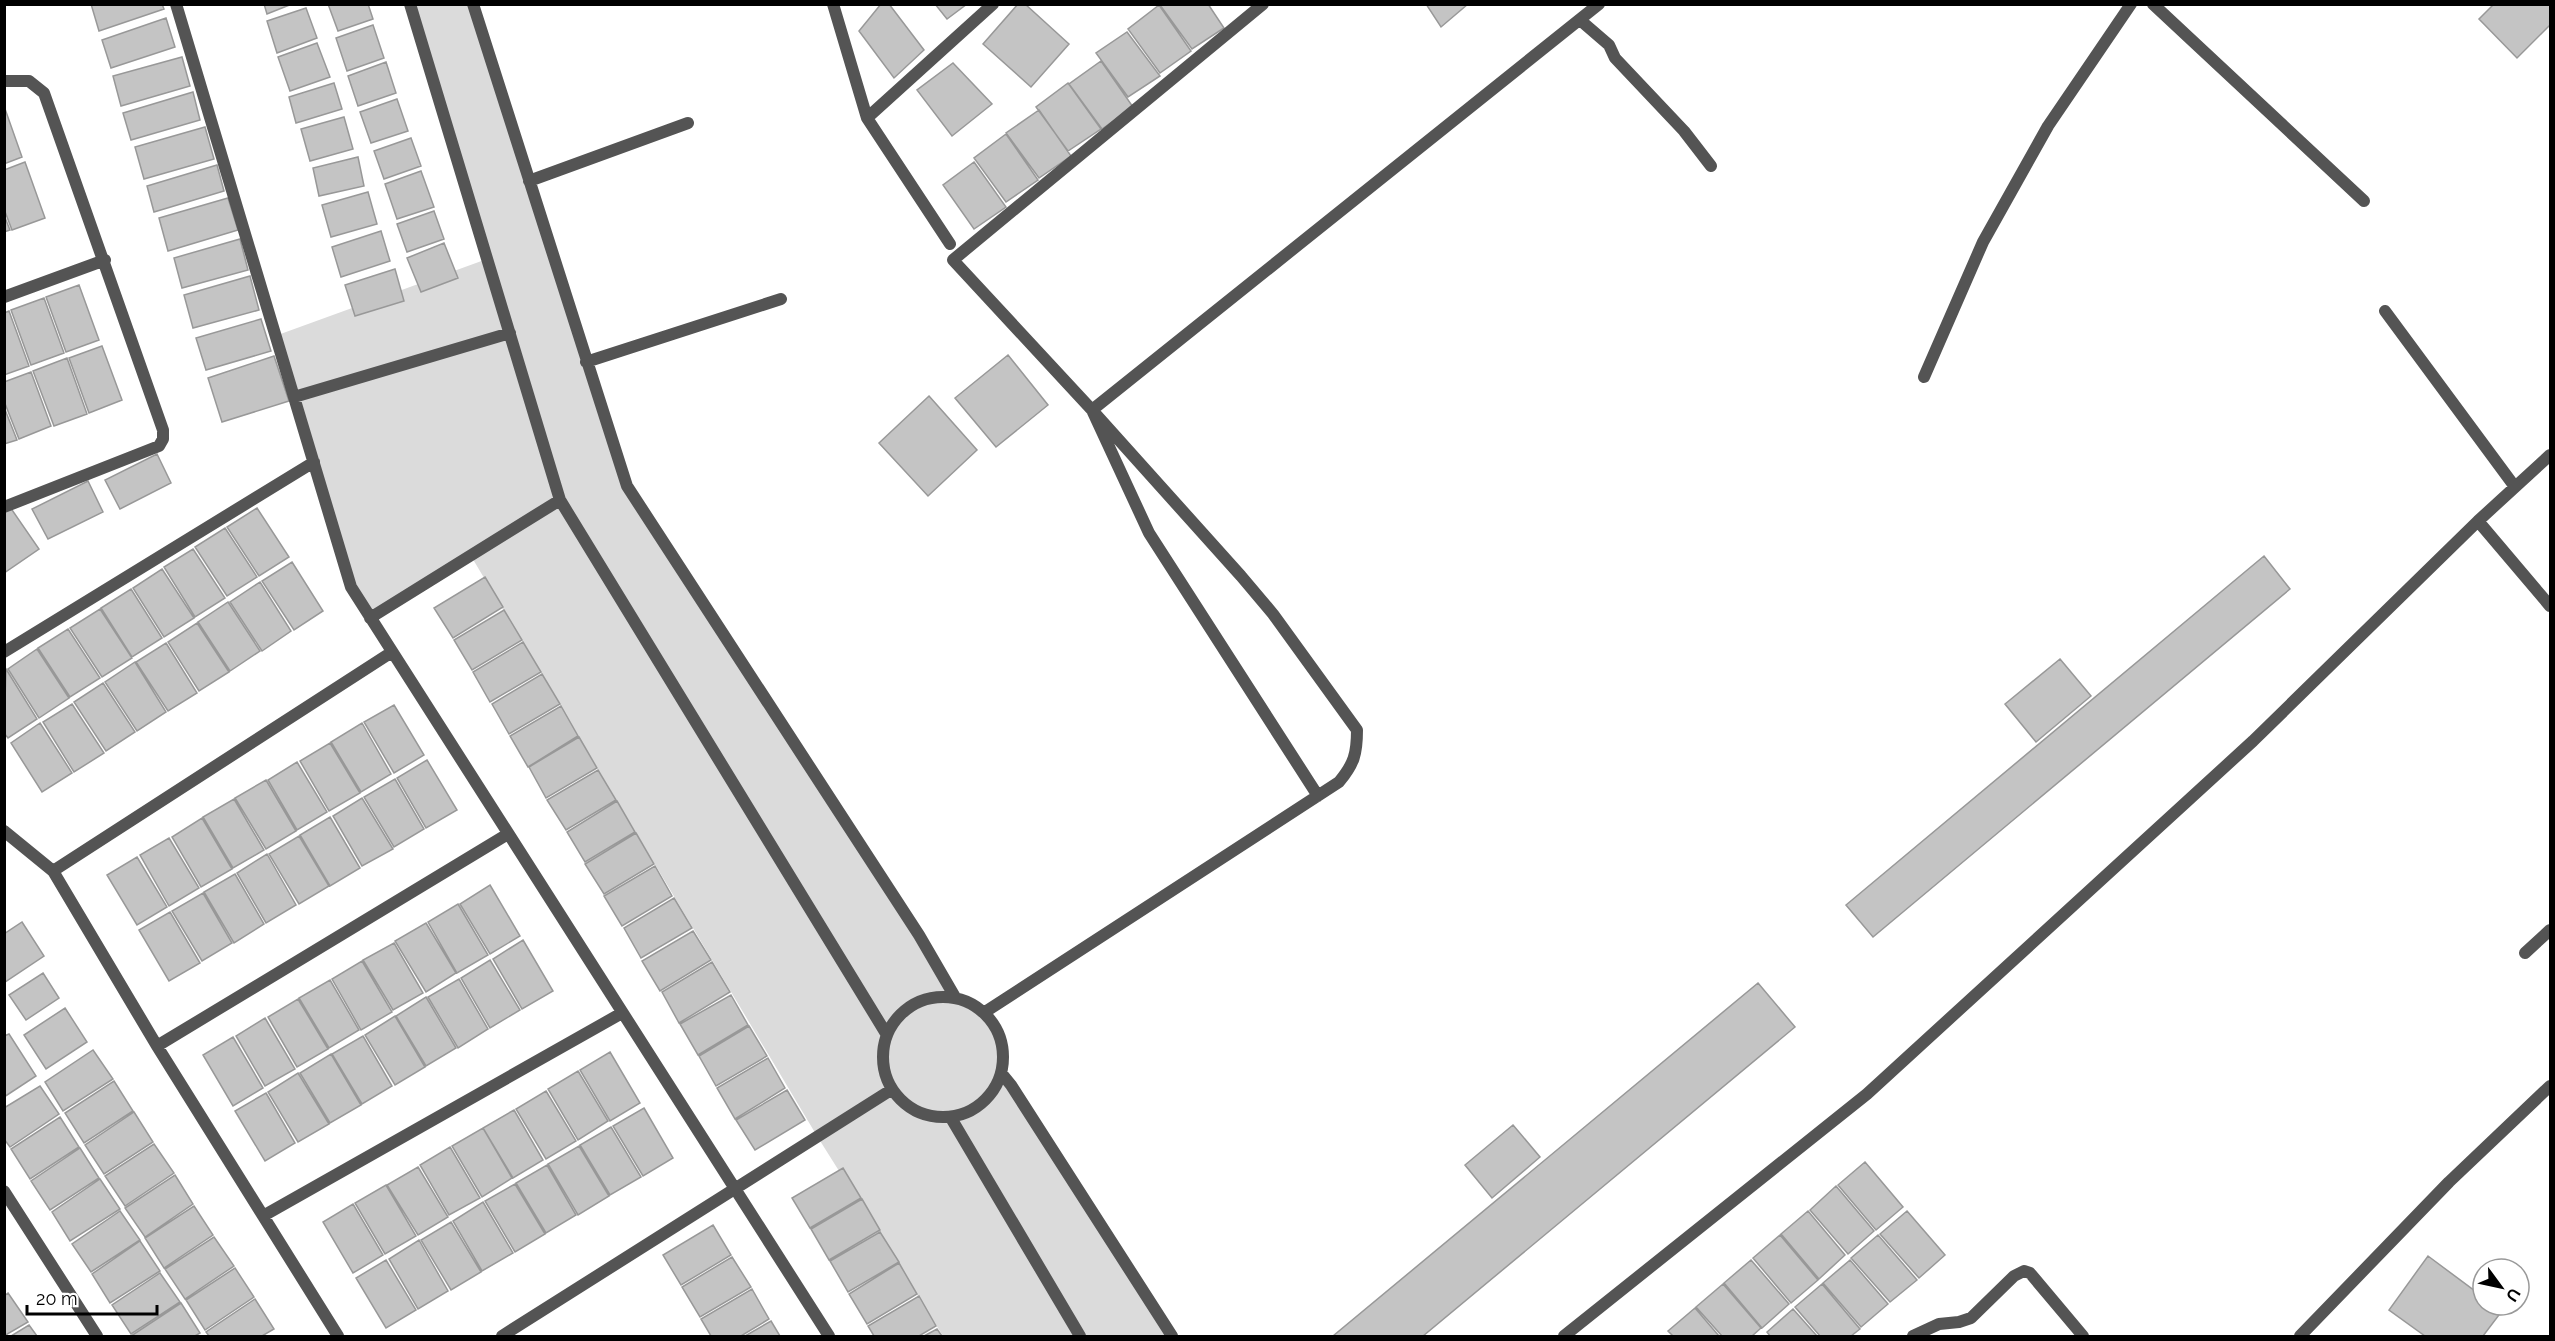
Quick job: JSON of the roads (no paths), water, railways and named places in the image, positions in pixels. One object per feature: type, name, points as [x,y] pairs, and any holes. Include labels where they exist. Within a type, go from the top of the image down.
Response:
[{"type":"street","points":[[176,4],[351,587],[829,1336]]},
{"type":"street","points":[[410,4],[560,500],[886,1035]]},
{"type":"street","points":[[472,4],[627,486],[919,935],[955,997]]},
{"type":"street","points":[[833,4],[867,118],[950,244]]},
{"type":"street","points":[[867,118],[993,4]]},
{"type":"street","points":[[985,1012],[1339,782],[1350,769],[1357,752],[1357,730],[1273,614],[1092,410],[953,260],[1263,4]]},
{"type":"street","points":[[1092,410],[1599,4]]},
{"type":"street","points":[[1924,377],[1983,242],[2048,126],[2131,4]]},
{"type":"street","points":[[2153,4],[2364,201]]},
{"type":"street","points":[[1580,20],[1609,45],[1615,58],[1684,131],[1711,166]]},
{"type":"street","points":[[4,81],[29,81],[44,93],[105,260],[162,430],[163,439],[159,446],[4,507]]},
{"type":"street","points":[[529,182],[688,123]]},
{"type":"street","points":[[4,297],[105,260]]},
{"type":"street","points":[[586,362],[781,299]]},
{"type":"street","points":[[2385,311],[2515,487]]},
{"type":"street","points":[[294,397],[510,333]]},
{"type":"street","points":[[1092,410],[1149,533],[1318,796]]},
{"type":"street","points":[[1564,1336],[1867,1094],[2253,741],[2478,521],[2550,455]]},
{"type":"street","points":[[4,652],[314,462]]},
{"type":"street","points":[[370,618],[560,500]]},
{"type":"street","points":[[2478,521],[2550,606]]},
{"type":"street","points":[[53,871],[392,652]]},
{"type":"street","points":[[4,831],[53,871],[157,1046],[338,1336]]},
{"type":"street","points":[[157,1046],[508,834]]},
{"type":"street","points":[[2525,953],[2550,930]]},
{"type":"street","points":[[955,997],[985,1012],[1002,1041],[1002,1074],[982,1104],[951,1118],[916,1112],[891,1090],[882,1067],[886,1035],[898,1015],[925,999],[955,997]]},
{"type":"street","points":[[263,1216],[622,1013]]},
{"type":"street","points":[[1002,1074],[1172,1336]]},
{"type":"street","points":[[2300,1336],[2449,1182],[2550,1086]]},
{"type":"street","points":[[502,1336],[891,1090]]},
{"type":"street","points":[[951,1118],[1080,1336]]},
{"type":"street","points":[[4,1191],[97,1336]]},
{"type":"street","points":[[1912,1336],[1939,1324],[1971,1318],[2014,1276],[2024,1271],[2030,1273],[2083,1336]]}]
